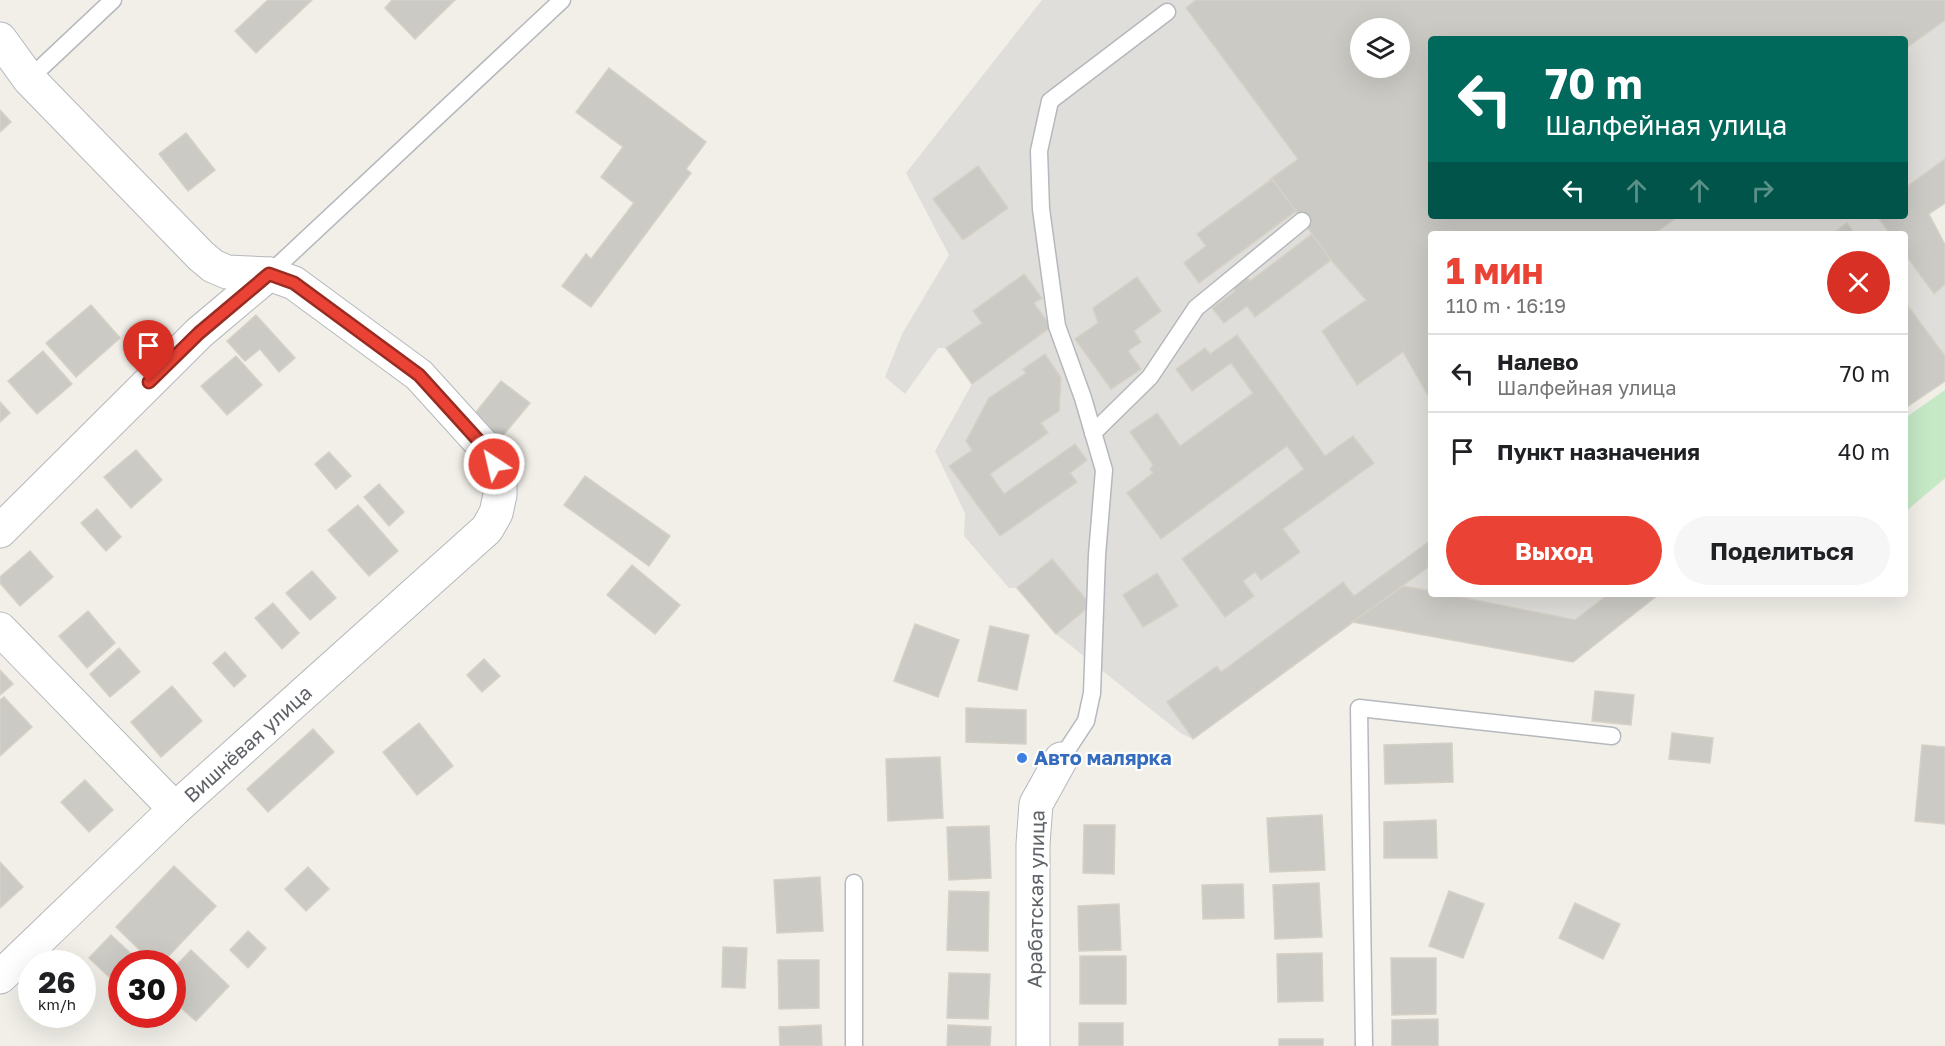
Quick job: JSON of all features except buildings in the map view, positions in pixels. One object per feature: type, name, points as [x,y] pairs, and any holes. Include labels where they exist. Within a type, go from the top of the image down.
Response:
[{"type":"street","points":[[2,47],[29,79],[201,256],[213,266],[227,272],[269,274]]},
{"type":"street","points":[[0,531],[199,333],[269,274]]},
{"type":"street","name":"Вишнёвая улица","points":[[0,977],[175,809],[487,529],[496,513],[500,495],[500,476],[488,451],[419,375],[294,283],[269,274]]},
{"type":"street","points":[[0,628],[175,809]]},
{"type":"street","name":"Арабатская улица","points":[[1033,1046],[1033,844],[1036,804],[1061,759]]},
{"type":"lane","points":[[29,79],[113,0]]},
{"type":"lane","points":[[269,274],[562,0]]},
{"type":"lane","points":[[1061,759],[1086,721],[1092,693],[1096,555],[1104,470],[1057,326],[1041,209],[1039,151],[1050,101],[1167,12]]},
{"type":"lane","points":[[1093,433],[1150,377],[1196,308],[1302,221]]},
{"type":"lane","points":[[1364,1046],[1359,708],[1612,736]]},
{"type":"lane","points":[[854,883],[854,1046]]},
{"type":"shaded area","points":[[1042,0],[1945,0],[1945,203],[1929,214],[1945,245],[1945,381],[1908,406],[1908,231],[1428,231],[1428,597],[1655,597],[1573,662],[1353,622],[1193,739],[1182,734],[1056,634],[1017,588],[1009,588],[964,536],[965,513],[935,451],[972,384],[946,348],[938,348],[905,394],[885,377],[902,334],[949,255],[906,173]]},
{"type":"green space","points":[[1945,390],[1945,478],[1908,509],[1908,416]]},
{"type":"place","name":"Авто малярка","points":[[1022,758]]},
{"type":"route","points":[[149,382],[199,333],[269,274],[294,283],[419,375],[488,451],[494,464]]}]
